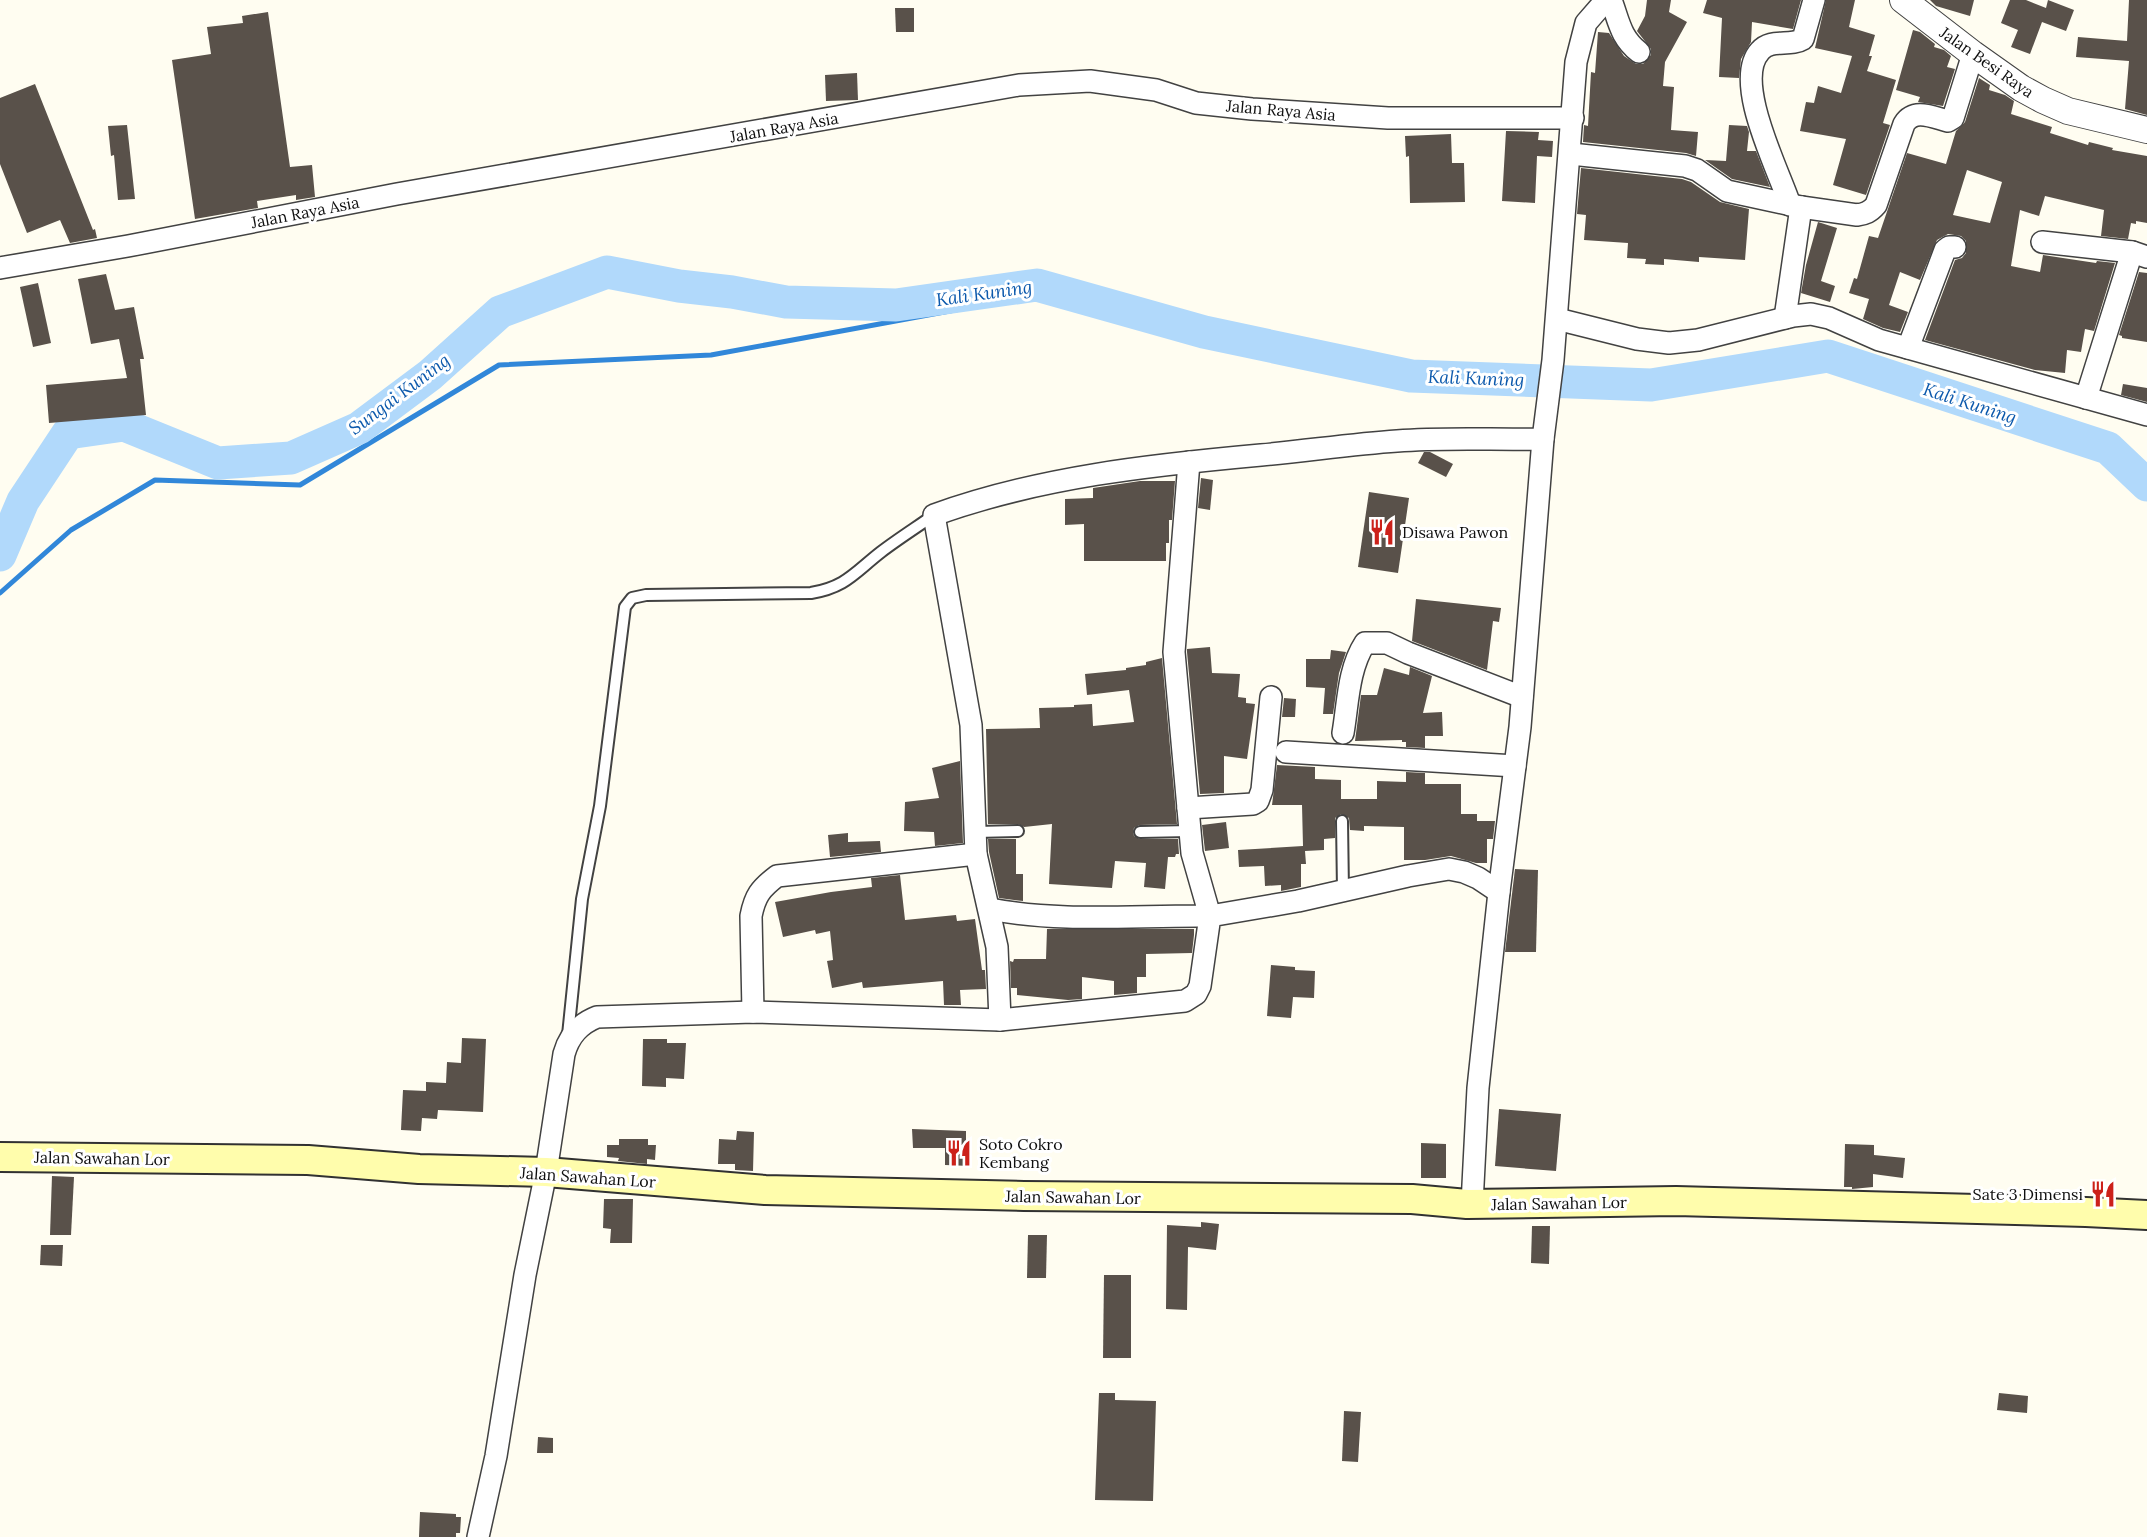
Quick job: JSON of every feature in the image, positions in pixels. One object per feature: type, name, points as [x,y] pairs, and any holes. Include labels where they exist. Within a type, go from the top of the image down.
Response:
[{"type":"main road","name":"Jalan Sawahan Lor","points":[[0,1158],[308,1160],[419,1169],[546,1172],[765,1190],[1024,1196],[1412,1199],[1472,1204],[1676,1201],[2147,1215]]},
{"type":"street","points":[[1472,1204],[1478,1088],[1515,766],[1546,408],[1554,360],[1576,62],[1586,24],[1606,0]]},
{"type":"street","points":[[1611,0],[1622,33],[1628,44],[1639,52]]},
{"type":"street","points":[[1785,318],[1795,206],[1765,144],[1759,124],[1752,82],[1754,60],[1761,49],[1773,44],[1799,42],[1803,39],[1814,0]]},
{"type":"street","name":"Jalan Besi Raya","points":[[1903,0],[1973,54],[2021,88],[2043,100],[2068,111],[2147,130]]},
{"type":"street","points":[[1571,154],[1685,165],[1697,170],[1727,191],[1795,206],[1857,215],[1871,211],[1876,205],[1908,117],[1917,114],[1948,121],[1953,118],[1973,54]]},
{"type":"street","name":"Jalan Raya Asia","points":[[0,268],[398,194],[1019,85],[1090,81],[1156,90],[1196,103],[1388,118],[1573,118]]},
{"type":"street","points":[[2042,242],[2140,254],[2086,398]]},
{"type":"street","points":[[1908,348],[1944,250],[1955,247]]},
{"type":"street","points":[[1557,318],[1637,339],[1669,343],[1698,340],[1785,318],[1811,314],[1829,318],[1879,340],[2147,415]]},
{"type":"street","points":[[1000,1020],[997,947],[976,854],[971,725],[934,515],[980,500],[1073,479],[1162,464],[1399,441],[1543,440]]},
{"type":"street","points":[[478,1537],[496,1456],[525,1275],[546,1172],[564,1054],[568,1041],[579,1028],[597,1017],[753,1012],[1000,1020],[1185,1001],[1196,994],[1200,986],[1210,916],[1192,853],[1174,652],[1189,462]]},
{"type":"street","points":[[1342,734],[1354,666],[1358,653],[1365,643],[1388,643],[1407,653],[1522,696]]},
{"type":"street","points":[[1188,808],[1253,804],[1258,801],[1262,790],[1271,697]]},
{"type":"street","points":[[1286,752],[1515,766]]},
{"type":"street","points":[[753,1012],[751,916],[754,902],[762,887],[777,876],[976,854]]},
{"type":"street","points":[[990,909],[1021,915],[1053,917],[1210,916],[1298,901],[1449,869],[1471,875],[1499,892]]},
{"type":"lane","points":[[568,1041],[582,899],[600,806],[625,607],[632,598],[646,595],[811,593],[831,590],[854,576],[881,552],[934,515]]},
{"type":"lane","points":[[1342,821],[1343,891]]},
{"type":"lane","points":[[976,832],[1018,831]]},
{"type":"lane","points":[[1140,832],[1190,831]]},
{"type":"building","points":[[1647,0],[1671,0],[1669,12],[1687,22],[1665,62],[1663,86],[1674,87],[1671,130],[1698,132],[1696,156],[1583,142],[1584,125],[1588,126],[1591,72],[1595,73],[1598,32],[1609,33],[1624,56],[1636,64],[1643,64],[1651,55],[1651,49],[1637,31],[1645,16]]},
{"type":"building","points":[[1707,0],[1801,0],[1793,29],[1752,22],[1751,42],[1741,59],[1739,78],[1719,77],[1722,18],[1703,13]]},
{"type":"building","points":[[1826,0],[1855,0],[1849,27],[1875,35],[1867,71],[1896,80],[1883,123],[1890,125],[1866,195],[1833,185],[1846,139],[1800,131],[1806,102],[1814,103],[1818,86],[1841,93],[1852,56],[1815,48]]},
{"type":"building","points":[[1930,0],[1974,0],[1970,16],[1936,6]]},
{"type":"building","points":[[2010,0],[2026,0],[2046,8],[2048,0],[2074,10],[2066,31],[2042,22],[2030,54],[2011,47],[2018,30],[2001,23]]},
{"type":"building","points":[[2129,0],[2147,0],[2147,115],[2125,109],[2129,61],[2076,57],[2078,37],[2127,41]]},
{"type":"building","points":[[895,8],[914,8],[914,32],[896,32]]},
{"type":"building","points":[[268,12],[290,167],[312,165],[315,197],[296,200],[296,195],[257,201],[258,208],[195,219],[172,60],[211,54],[207,27],[243,23],[242,16]]},
{"type":"building","points":[[1913,30],[1920,32],[1935,44],[1934,47],[1944,50],[1951,56],[1947,67],[1955,69],[1943,106],[1918,102],[1920,97],[1896,90]]},
{"type":"building","points":[[857,73],[858,100],[826,101],[825,75]]},
{"type":"building","points":[[1979,78],[1990,85],[1989,90],[2005,95],[2014,101],[2011,114],[2052,127],[2050,133],[2088,145],[2089,142],[2113,148],[2112,150],[2147,156],[2147,223],[2136,221],[2136,224],[2131,223],[2128,239],[2101,236],[2104,210],[2045,196],[2039,216],[2020,210],[2011,266],[2040,272],[2043,255],[2096,263],[2097,261],[2115,263],[2094,331],[2085,329],[2081,352],[2067,350],[2065,373],[2035,370],[1925,340],[1955,260],[1962,258],[1966,253],[1966,241],[1961,236],[1948,234],[1937,240],[1920,280],[1900,272],[1889,305],[1908,312],[1900,332],[1883,328],[1863,319],[1869,299],[1849,293],[1854,278],[1857,279],[1869,236],[1878,238],[1907,153],[1946,164],[1956,131],[1965,122]],"holes":[[[1967,170],[2002,182],[1990,223],[1953,215]]]},
{"type":"building","points":[[35,84],[97,238],[70,243],[60,220],[27,233],[0,164],[0,98]]},
{"type":"building","points":[[127,125],[135,199],[118,200],[114,155],[111,156],[108,126]]},
{"type":"building","points":[[1729,125],[1747,126],[1749,132],[1747,151],[1756,151],[1770,187],[1732,179],[1705,160],[1726,161]]},
{"type":"building","points":[[1506,131],[1539,132],[1538,140],[1553,141],[1552,157],[1537,156],[1535,203],[1502,201]]},
{"type":"building","points":[[1451,134],[1452,163],[1464,163],[1465,202],[1410,203],[1409,156],[1406,157],[1405,136]]},
{"type":"building","points":[[1581,168],[1682,179],[1691,182],[1720,202],[1749,209],[1745,260],[1699,257],[1699,262],[1664,259],[1664,265],[1645,264],[1646,259],[1627,258],[1628,243],[1584,240],[1586,215],[1577,214]]},
{"type":"building","points":[[1818,222],[1837,228],[1821,281],[1835,286],[1830,302],[1801,293]]},
{"type":"building","points":[[2139,272],[2147,273],[2147,342],[2122,338],[2119,335]]},
{"type":"building","points":[[106,274],[115,310],[134,307],[144,359],[140,359],[146,415],[49,423],[46,385],[127,378],[119,339],[91,344],[78,279]]},
{"type":"building","points":[[38,283],[51,343],[33,347],[20,287]]},
{"type":"building","points":[[2123,384],[2147,388],[2147,402],[2121,395]]},
{"type":"building","points":[[1424,452],[1430,452],[1453,464],[1446,477],[1418,463]]},
{"type":"building","points":[[1201,478],[1213,480],[1210,510],[1198,508]]},
{"type":"building","points":[[1140,481],[1175,481],[1172,520],[1169,520],[1169,543],[1166,543],[1166,561],[1084,561],[1084,524],[1065,525],[1065,499],[1093,498],[1093,488]]},
{"type":"building","points":[[1369,492],[1409,498],[1398,573],[1358,567]]},
{"type":"building","points":[[1416,599],[1501,608],[1499,622],[1493,621],[1487,670],[1412,641]]},
{"type":"building","points":[[1210,647],[1212,673],[1240,674],[1238,697],[1246,698],[1246,703],[1255,704],[1247,759],[1224,756],[1224,793],[1200,794],[1187,649]]},
{"type":"building","points":[[1331,650],[1346,652],[1339,673],[1333,714],[1323,714],[1325,688],[1306,687],[1306,659],[1330,659]]},
{"type":"building","points":[[1162,658],[1177,824],[1139,825],[1134,828],[1133,832],[1134,836],[1140,839],[1178,839],[1179,854],[1175,857],[1168,857],[1165,889],[1144,887],[1146,863],[1115,861],[1112,888],[1049,884],[1052,824],[1024,827],[1018,824],[988,824],[986,729],[1040,728],[1039,708],[1092,704],[1093,726],[1134,722],[1129,690],[1087,695],[1085,674],[1126,670],[1126,668],[1146,665],[1146,662]]},
{"type":"building","points":[[1410,667],[1432,676],[1423,713],[1442,712],[1443,736],[1425,736],[1425,748],[1406,747],[1406,742],[1402,740],[1355,741],[1361,695],[1377,695],[1384,668],[1409,675]]},
{"type":"building","points":[[1284,698],[1296,699],[1295,717],[1282,717]]},
{"type":"building","points":[[960,761],[963,843],[935,846],[934,832],[904,831],[905,802],[939,798],[932,768]]},
{"type":"building","points":[[1277,765],[1315,767],[1315,779],[1341,780],[1341,799],[1377,799],[1377,781],[1406,782],[1406,772],[1425,773],[1425,784],[1461,784],[1461,814],[1477,814],[1477,821],[1495,821],[1493,839],[1487,839],[1487,863],[1476,863],[1451,856],[1404,860],[1404,827],[1364,826],[1364,831],[1350,830],[1349,818],[1341,814],[1335,818],[1335,838],[1324,839],[1324,850],[1305,851],[1306,864],[1301,864],[1301,887],[1281,891],[1281,885],[1265,886],[1264,866],[1239,867],[1238,850],[1303,846],[1302,805],[1272,805]]},
{"type":"building","points":[[1226,822],[1229,848],[1205,851],[1202,825]]},
{"type":"building","points":[[848,833],[848,842],[880,841],[881,852],[830,857],[828,835]]},
{"type":"building","points":[[988,839],[1016,839],[1016,874],[1023,874],[1023,901],[999,898]]},
{"type":"building","points":[[1515,869],[1538,870],[1536,952],[1505,952]]},
{"type":"building","points":[[900,875],[905,920],[956,915],[957,921],[975,919],[982,970],[985,970],[986,989],[960,990],[961,1005],[944,1005],[943,981],[863,988],[862,982],[832,988],[827,961],[833,960],[830,931],[816,934],[815,930],[783,937],[775,902],[872,887],[871,878]]},
{"type":"building","points":[[1047,929],[1194,929],[1194,935],[1192,953],[1146,954],[1146,977],[1137,977],[1137,993],[1114,995],[1114,981],[1082,977],[1082,999],[1068,1000],[1017,995],[1017,988],[1011,988],[1010,961],[1046,959]]},
{"type":"building","points":[[1271,965],[1315,971],[1314,998],[1293,997],[1291,1018],[1267,1016]]},
{"type":"building","points":[[462,1038],[486,1039],[483,1112],[438,1110],[437,1119],[422,1118],[421,1131],[401,1130],[403,1090],[426,1091],[426,1082],[446,1083],[447,1062],[461,1063]]},
{"type":"building","points":[[643,1039],[667,1039],[667,1043],[686,1043],[684,1079],[666,1078],[666,1087],[642,1086]]},
{"type":"building","points":[[1499,1109],[1561,1114],[1556,1171],[1495,1166]]},
{"type":"building","points":[[912,1129],[966,1131],[966,1146],[971,1146],[970,1166],[945,1165],[945,1148],[913,1148]]},
{"type":"building","points":[[737,1131],[754,1132],[753,1171],[735,1170],[735,1164],[718,1164],[719,1139],[736,1140]]},
{"type":"building","points":[[619,1139],[648,1139],[648,1145],[656,1145],[655,1160],[647,1159],[647,1164],[618,1161],[619,1158],[607,1157],[607,1145],[619,1145]]},
{"type":"building","points":[[1421,1143],[1446,1144],[1446,1178],[1421,1178]]},
{"type":"building","points":[[1845,1144],[1874,1145],[1874,1155],[1905,1158],[1903,1178],[1873,1174],[1873,1187],[1852,1189],[1852,1187],[1844,1187]]},
{"type":"building","points":[[52,1176],[74,1177],[71,1235],[50,1235]]},
{"type":"building","points":[[604,1199],[633,1199],[632,1243],[610,1243],[611,1229],[603,1228]]},
{"type":"building","points":[[1201,1222],[1219,1224],[1216,1250],[1188,1247],[1187,1310],[1166,1309],[1167,1225],[1201,1227]]},
{"type":"building","points":[[1532,1226],[1550,1226],[1549,1264],[1531,1263]]},
{"type":"building","points":[[1028,1235],[1047,1235],[1046,1278],[1027,1278]]},
{"type":"building","points":[[41,1245],[63,1245],[62,1266],[40,1265]]},
{"type":"building","points":[[1104,1275],[1131,1275],[1131,1358],[1103,1358]]},
{"type":"building","points":[[1099,1393],[1115,1393],[1115,1400],[1156,1401],[1153,1501],[1095,1500]]},
{"type":"building","points":[[1999,1393],[2028,1396],[2027,1413],[1997,1410]]},
{"type":"building","points":[[1344,1411],[1361,1412],[1358,1462],[1342,1461]]},
{"type":"building","points":[[538,1437],[553,1438],[553,1453],[537,1453]]},
{"type":"building","points":[[420,1512],[456,1514],[456,1517],[461,1517],[460,1533],[456,1533],[456,1537],[419,1537]]},
{"type":"waterway","name":"Kali Kuning","points":[[0,555],[23,501],[68,433],[124,425],[218,463],[291,458],[359,428],[430,375],[500,312],[607,272],[679,286],[732,292],[786,302],[896,305],[1037,285],[1204,332],[1411,376],[1651,385],[1828,356],[2108,448],[2147,485]]},
{"type":"waterway","points":[[0,593],[71,530],[155,480],[300,485],[499,365],[711,355],[1037,295],[1052,297]]},
{"type":"place","name":"Disawa Pawon","points":[[1382,532]]},
{"type":"place","name":"Soto Cokro Kembang","points":[[959,1153]]},
{"type":"place","name":"Sate 3 Dimensi","points":[[2103,1194]]},
{"type":"water label","name":"Sungai Kuning","points":[[399,394]]}]
